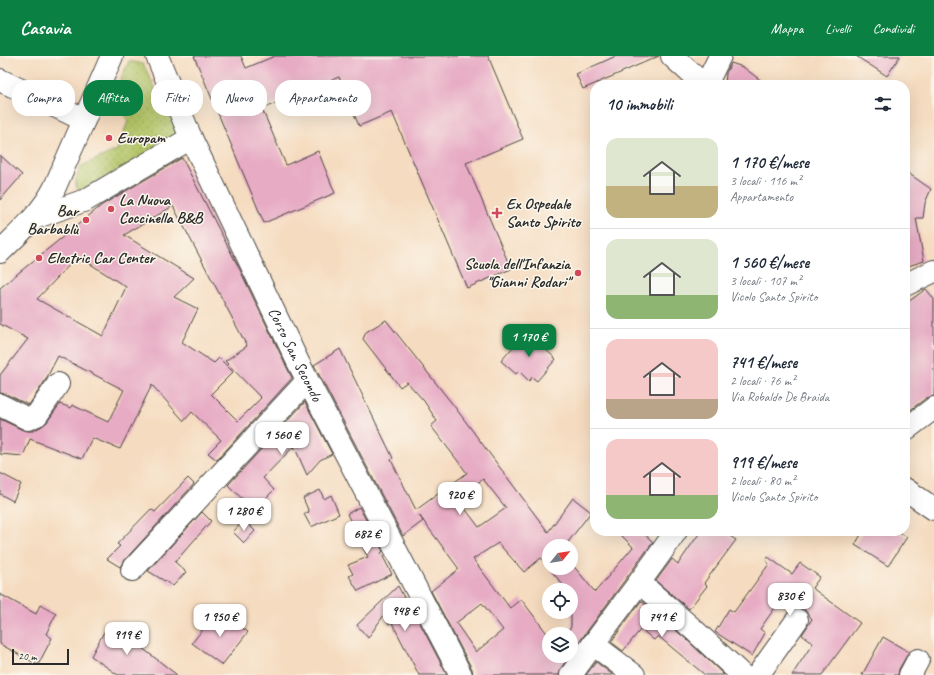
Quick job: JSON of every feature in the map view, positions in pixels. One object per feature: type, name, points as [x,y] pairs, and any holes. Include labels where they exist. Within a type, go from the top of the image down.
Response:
[{"type":"street","points":[[0,252],[34,218],[46,203],[54,189],[112,56]]},
{"type":"street","name":"Corso San Secondo","points":[[157,56],[191,138],[307,381],[461,675]]},
{"type":"street","points":[[672,56],[699,80]]},
{"type":"street","points":[[708,80],[720,56]]},
{"type":"street","points":[[0,80],[84,120]]},
{"type":"street","points":[[34,218],[86,200],[191,138]]},
{"type":"street","points":[[910,283],[934,271]]},
{"type":"street","points":[[132,570],[307,381]]},
{"type":"street","points":[[0,405],[28,419],[38,415],[58,384]]},
{"type":"street","points":[[910,426],[934,408]]},
{"type":"street","points":[[910,492],[934,509]]},
{"type":"street","points":[[571,675],[640,583],[673,536]]},
{"type":"street","points":[[640,583],[694,630],[742,675]]},
{"type":"street","points":[[758,675],[797,620]]},
{"type":"street","points":[[593,644],[634,675]]},
{"type":"green space","points":[[129,61],[143,64],[151,80],[151,116],[170,116],[181,137],[79,191],[76,182],[81,166],[117,150],[128,121],[125,116],[143,116],[143,80],[120,80]]},
{"type":"building","points":[[194,56],[241,56],[246,68],[275,56],[488,56],[523,139],[466,163],[511,269],[467,288],[392,112],[359,126],[355,116],[371,116],[371,80],[340,80],[339,77],[332,80],[275,80],[275,104],[267,107],[267,80],[211,80],[211,97]]},
{"type":"building","points":[[616,56],[659,56],[604,80],[590,80],[590,86],[583,89],[576,74]]},
{"type":"building","points":[[856,56],[900,56],[887,76]]},
{"type":"building","points":[[731,63],[743,67],[760,80],[725,80],[726,73]]},
{"type":"building","points":[[219,116],[265,116],[286,165],[318,151],[335,193],[264,223]]},
{"type":"building","points":[[0,155],[22,175],[0,200]]},
{"type":"building","points":[[182,158],[238,266],[292,378],[217,460],[208,453],[221,440],[192,412],[184,421],[152,385],[120,449],[92,438],[82,459],[30,439],[23,456],[0,454],[0,419],[23,430],[33,431],[47,422],[60,404],[71,408],[72,405],[108,422],[124,390],[58,356],[45,381],[29,405],[6,394],[0,393],[0,375],[28,339],[0,324],[0,288],[102,205]],"holes":[[[173,206],[247,346],[225,361],[261,398],[238,421],[211,394],[233,372],[219,358],[214,363],[182,342],[198,309],[174,297],[194,278],[124,235]],[[78,256],[126,287],[103,336],[37,299]]]},
{"type":"building","points":[[910,174],[931,189],[925,203],[923,218],[916,218],[924,261],[910,265]]},
{"type":"building","points":[[926,289],[934,299],[934,396],[926,398],[910,410],[910,300]]},
{"type":"building","points":[[386,320],[454,406],[548,532],[573,498],[590,511],[590,513],[570,539],[542,539],[542,559],[541,558],[524,572],[498,543],[473,559],[510,608],[521,599],[542,627],[542,663],[564,663],[559,675],[473,675],[472,669],[431,591],[459,569],[419,515],[423,521],[403,536],[314,365],[340,349],[393,458],[391,460],[416,510],[467,473],[431,426],[437,421],[424,401],[407,382],[400,387],[363,339],[366,332]],"holes":[[[483,479],[506,508],[479,527],[457,498]],[[482,603],[503,630],[476,652],[456,623]]]},
{"type":"building","points":[[526,332],[556,359],[537,381],[532,377],[529,381],[519,371],[516,374],[501,361]]},
{"type":"building","points":[[305,402],[332,454],[320,460],[307,475],[294,446],[263,478],[274,490],[254,510],[228,485]]},
{"type":"building","points":[[0,473],[21,484],[13,501],[0,494]]},
{"type":"building","points":[[188,478],[194,484],[120,567],[107,559],[120,546],[117,544],[151,509],[155,512]]},
{"type":"building","points":[[320,490],[324,499],[331,495],[339,514],[311,527],[304,514],[309,512],[303,498]]},
{"type":"building","points":[[359,507],[383,551],[381,553],[392,574],[358,591],[349,576],[353,574],[348,565],[368,557],[347,514]]},
{"type":"building","points":[[202,512],[211,521],[175,562],[186,572],[173,586],[148,571]]},
{"type":"building","points":[[244,520],[255,531],[244,543],[233,532]]},
{"type":"building","points":[[622,536],[646,536],[653,542],[578,644],[578,627],[571,627],[571,619],[578,619],[578,583],[561,583],[555,575],[578,575],[578,571],[595,592],[633,547]]},
{"type":"building","points":[[698,536],[730,536],[736,540],[704,583],[707,586],[689,609],[656,581],[672,559],[678,564]]},
{"type":"building","points":[[860,536],[907,537],[888,566],[855,545]]},
{"type":"building","points":[[768,557],[792,574],[800,563],[820,577],[812,588],[860,623],[822,675],[792,675],[813,643],[802,635],[812,619],[788,589],[760,629],[765,633],[752,656],[715,632],[729,609],[734,612],[769,564],[766,560]]},
{"type":"building","points":[[398,586],[409,607],[411,606],[447,675],[419,675],[392,623],[389,624],[384,615],[368,638],[357,625]]},
{"type":"building","points":[[0,594],[36,614],[40,605],[56,614],[46,634],[52,638],[38,665],[0,644]]},
{"type":"building","points":[[641,601],[686,639],[724,675],[705,675],[658,636],[654,640],[641,629],[623,651],[611,642]]},
{"type":"building","points":[[218,610],[248,632],[222,665],[192,643]]},
{"type":"building","points":[[110,626],[137,644],[177,675],[118,675],[91,656],[104,632],[106,633]]},
{"type":"building","points":[[883,637],[909,652],[899,669],[898,675],[862,675]]},
{"type":"building","points":[[596,662],[613,675],[586,675]]},
{"type":"place","name":"Europam","points":[[109,138]]},
{"type":"place","name":"La Nuova Coccinella B&B","points":[[111,209]]},
{"type":"place","name":"Ex Ospedale Santo Spirito","points":[[497,213]]},
{"type":"place","name":"Bar Barbablù","points":[[86,220]]},
{"type":"place","name":"Electric Car Center","points":[[39,258]]},
{"type":"place","name":"Scuola dell'Infanzia \"Gianni Rodari\"","points":[[578,273]]}]
